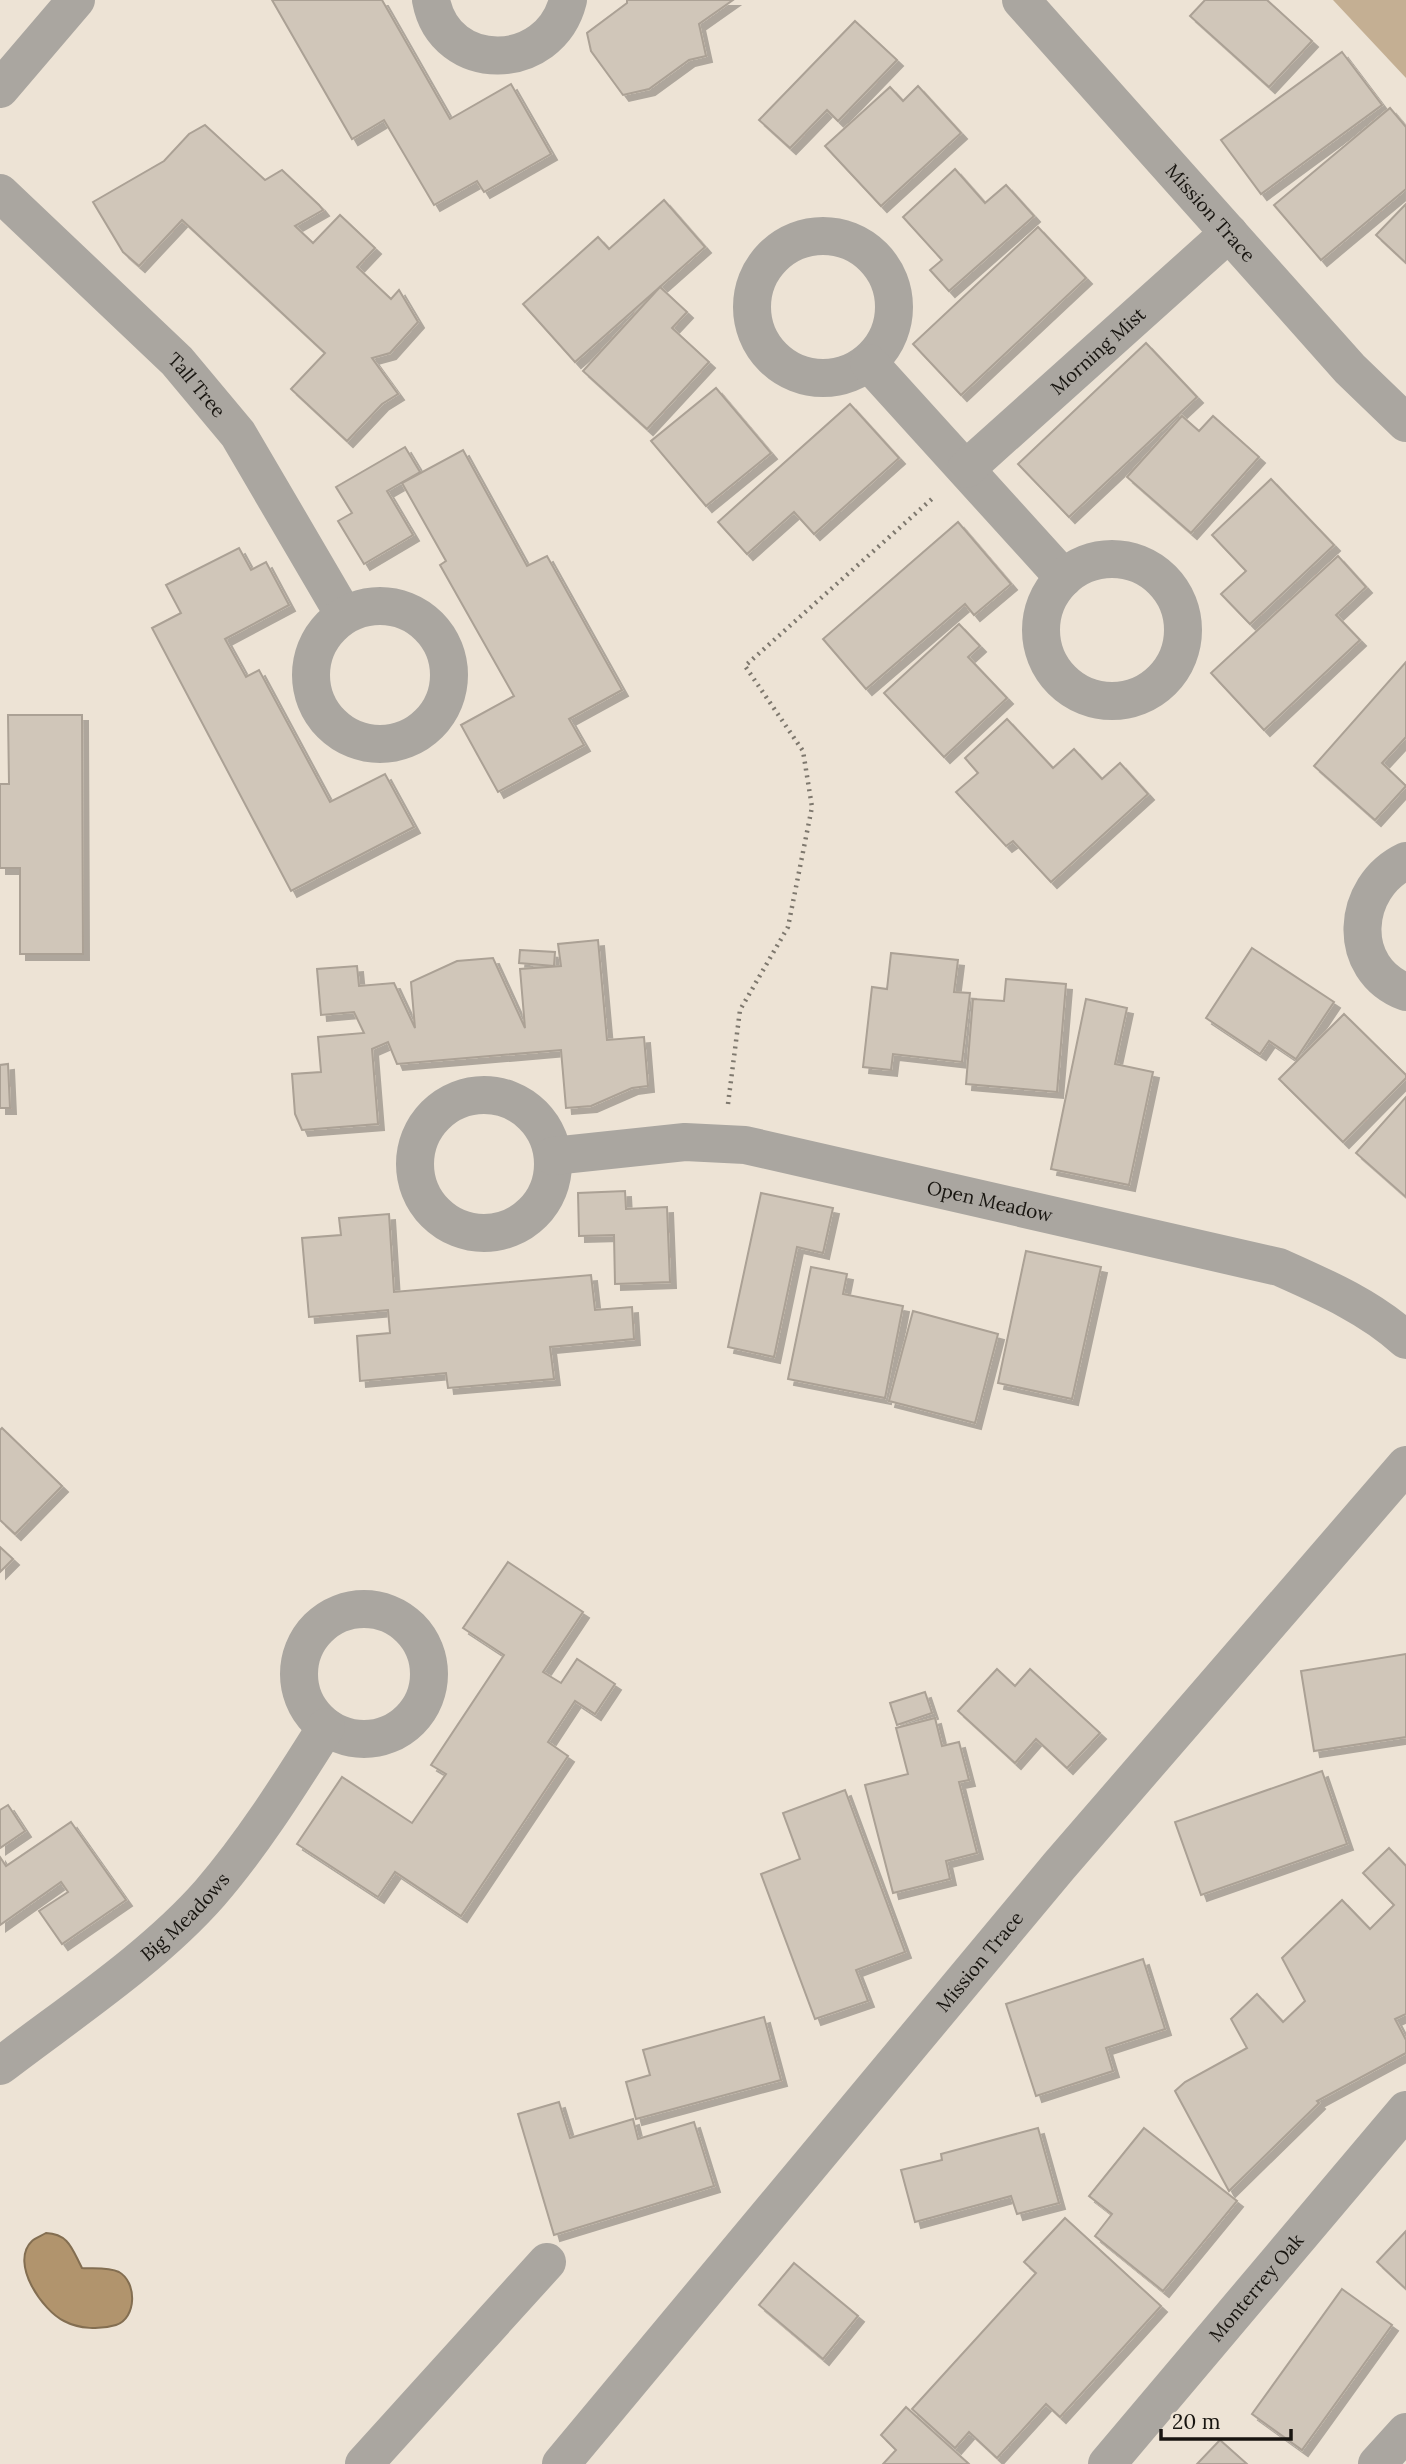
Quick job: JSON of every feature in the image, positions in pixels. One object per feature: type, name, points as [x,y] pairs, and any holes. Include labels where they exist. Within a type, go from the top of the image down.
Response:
[{"type":"street","points":[[0,89],[76,0]]},
{"type":"street","points":[[431,0],[440,24],[452,38],[484,55],[502,56],[537,46],[551,34],[561,19],[568,0]]},
{"type":"street","name":"Mission Trace","points":[[1021,0],[1350,369],[1406,423]]},
{"type":"street","name":"Tall Tree","points":[[0,193],[177,361],[238,434],[344,615]]},
{"type":"street","name":"Morning Mist","points":[[966,469],[1229,233]]},
{"type":"street","points":[[869,363],[1064,578]]},
{"type":"street","points":[[1406,861],[1381,877],[1370,893],[1363,910],[1362,929],[1372,964],[1384,979],[1406,992]]},
{"type":"street","name":"Open Meadow","points":[[553,1156],[685,1142],[746,1145],[1279,1267],[1340,1296],[1387,1323],[1406,1340]]},
{"type":"street","name":"Mission Trace","points":[[561,2464],[1059,1866],[1406,1465]]},
{"type":"street","name":"Big Meadows","points":[[0,2066],[157,1945],[210,1893],[273,1811],[326,1727]]},
{"type":"street","name":"Monterrey Oak","points":[[1107,2464],[1406,2110]]},
{"type":"street","points":[[364,2464],[547,2262]]},
{"type":"street","points":[[1377,2464],[1406,2431]]},
{"type":"path","points":[[723,1145],[740,1010],[788,927],[812,807],[803,751],[746,666],[966,469]]},
{"type":"shaded area","points":[[1333,0],[1406,0],[1406,78]]},
{"type":"shaded area","points":[[46,2233],[65,2240],[82,2268],[110,2269],[125,2277],[132,2300],[128,2315],[123,2321],[103,2328],[83,2327],[64,2321],[47,2307],[32,2286],[24,2261],[26,2250],[32,2241]]},
{"type":"building","points":[[272,0],[382,0],[450,119],[511,84],[551,154],[484,192],[477,181],[434,205],[384,120],[352,139]]},
{"type":"building","points":[[627,0],[733,0],[699,24],[706,56],[689,60],[649,89],[623,95],[591,51],[587,33],[627,3]]},
{"type":"building","points":[[1205,0],[1267,0],[1312,41],[1269,87],[1190,16]]},
{"type":"building","points":[[855,21],[897,60],[838,121],[827,110],[790,148],[759,120]]},
{"type":"building","points":[[1342,52],[1382,105],[1261,194],[1221,140]]},
{"type":"building","points":[[918,86],[961,133],[881,206],[825,146],[890,87],[903,101]]},
{"type":"building","points":[[1390,108],[1406,127],[1406,189],[1321,260],[1274,205]]},
{"type":"building","points":[[205,125],[265,180],[282,170],[319,205],[323,210],[295,226],[313,243],[340,215],[375,248],[357,267],[391,299],[399,290],[418,322],[390,353],[372,358],[398,394],[382,404],[347,441],[291,389],[325,353],[182,220],[139,266],[123,252],[93,202],[164,161],[189,134]]},
{"type":"building","points":[[955,169],[985,203],[1006,185],[1034,216],[949,291],[930,270],[942,260],[903,217]]},
{"type":"building","points":[[664,200],[705,247],[575,362],[523,304],[598,237],[609,249]]},
{"type":"building","points":[[1406,204],[1406,263],[1376,235]]},
{"type":"building","points":[[1038,227],[1086,278],[961,395],[913,344]]},
{"type":"building","points":[[660,287],[687,312],[672,328],[709,362],[647,429],[583,371]]},
{"type":"building","points":[[1146,343],[1197,397],[1069,517],[1018,464]]},
{"type":"building","points":[[716,388],[771,453],[706,506],[651,441]]},
{"type":"building","points":[[850,404],[899,458],[814,534],[794,512],[747,554],[718,522]]},
{"type":"building","points":[[1182,416],[1199,431],[1213,416],[1259,457],[1191,533],[1127,477]]},
{"type":"building","points":[[405,447],[420,472],[387,491],[413,535],[364,564],[338,521],[352,513],[336,487]]},
{"type":"building","points":[[463,450],[527,566],[547,556],[622,690],[569,719],[584,745],[498,792],[461,725],[514,696],[440,565],[446,561],[402,483]]},
{"type":"building","points":[[1271,479],[1334,545],[1250,624],[1221,594],[1246,571],[1212,535]]},
{"type":"building","points":[[958,522],[1011,584],[974,615],[965,604],[866,689],[823,639]]},
{"type":"building","points":[[239,548],[251,570],[266,562],[289,605],[225,639],[246,677],[259,670],[330,802],[385,774],[414,827],[291,891],[152,628],[181,613],[166,585]]},
{"type":"building","points":[[1338,556],[1366,587],[1336,615],[1360,640],[1264,730],[1211,673]]},
{"type":"building","points":[[959,624],[980,646],[968,657],[1007,698],[944,757],[884,693]]},
{"type":"building","points":[[1406,662],[1406,737],[1382,763],[1406,786],[1375,820],[1314,766]]},
{"type":"building","points":[[8,715],[82,715],[83,954],[20,954],[20,868],[0,868],[0,784],[9,784]]},
{"type":"building","points":[[1007,719],[1053,768],[1074,749],[1102,779],[1120,763],[1148,794],[1051,882],[1013,841],[1006,846],[956,792],[978,773],[965,758]]},
{"type":"building","points":[[598,940],[607,1040],[644,1037],[648,1086],[632,1088],[591,1106],[566,1108],[561,1050],[397,1064],[388,1042],[372,1049],[378,1124],[302,1130],[295,1114],[292,1074],[321,1072],[318,1037],[364,1033],[354,1012],[321,1015],[317,969],[357,966],[359,986],[394,983],[415,1028],[411,982],[457,961],[493,958],[525,1028],[520,969],[561,966],[558,944]]},
{"type":"building","points":[[1252,948],[1334,1002],[1296,1059],[1269,1041],[1260,1054],[1206,1018]]},
{"type":"building","points":[[520,950],[555,952],[554,966],[519,963]]},
{"type":"building","points":[[891,953],[958,960],[954,992],[970,993],[962,1062],[893,1054],[891,1070],[863,1067],[872,987],[887,989]]},
{"type":"building","points":[[1006,979],[1066,984],[1057,1092],[966,1084],[973,999],[1004,1001]]},
{"type":"building","points":[[1086,999],[1127,1008],[1115,1064],[1153,1072],[1129,1185],[1051,1169]]},
{"type":"building","points":[[1344,1014],[1406,1078],[1343,1142],[1279,1079]]},
{"type":"building","points":[[8,1064],[10,1108],[0,1108],[0,1065]]},
{"type":"building","points":[[1406,1097],[1406,1197],[1356,1153]]},
{"type":"building","points":[[625,1191],[626,1209],[667,1207],[670,1282],[615,1284],[614,1235],[579,1236],[578,1193]]},
{"type":"building","points":[[761,1193],[833,1208],[823,1253],[797,1247],[774,1357],[728,1347]]},
{"type":"building","points":[[389,1214],[394,1292],[591,1275],[595,1310],[632,1307],[634,1339],[550,1347],[554,1379],[448,1388],[446,1373],[360,1381],[357,1336],[390,1333],[388,1310],[309,1317],[302,1238],[341,1235],[339,1218]]},
{"type":"building","points":[[1026,1251],[1101,1267],[1072,1399],[998,1383]]},
{"type":"building","points":[[811,1267],[847,1274],[843,1294],[903,1306],[885,1398],[788,1379]]},
{"type":"building","points":[[913,1311],[998,1334],[975,1423],[889,1401]]},
{"type":"building","points":[[2,1428],[62,1486],[15,1534],[0,1520]]},
{"type":"building","points":[[0,1547],[13,1559],[0,1572]]},
{"type":"building","points":[[508,1562],[583,1612],[543,1672],[561,1683],[577,1659],[615,1684],[595,1714],[575,1701],[548,1742],[568,1756],[461,1916],[395,1872],[378,1897],[297,1844],[342,1777],[412,1823],[446,1774],[431,1765],[504,1655],[463,1628]]},
{"type":"building","points":[[1406,1654],[1406,1737],[1314,1751],[1301,1671]]},
{"type":"building","points":[[997,1669],[1015,1686],[1030,1669],[1100,1733],[1067,1768],[1036,1739],[1015,1763],[958,1711]]},
{"type":"building","points":[[925,1692],[932,1713],[897,1725],[890,1703]]},
{"type":"building","points":[[935,1718],[942,1746],[959,1742],[969,1780],[959,1782],[977,1853],[946,1861],[950,1879],[893,1893],[865,1785],[908,1774],[896,1728]]},
{"type":"building","points":[[1322,1771],[1347,1844],[1201,1895],[1175,1822]]},
{"type":"building","points":[[845,1790],[905,1952],[856,1970],[868,2001],[815,2019],[761,1874],[800,1859],[783,1813]]},
{"type":"building","points":[[8,1805],[25,1831],[0,1848],[0,1810]]},
{"type":"building","points":[[71,1822],[126,1900],[62,1944],[39,1911],[68,1892],[61,1882],[0,1925],[0,1857],[6,1866]]},
{"type":"building","points":[[1389,1848],[1406,1866],[1406,2014],[1395,2019],[1406,2040],[1406,2053],[1317,2101],[1319,2103],[1229,2191],[1175,2091],[1185,2082],[1247,2048],[1231,2019],[1257,1994],[1283,2022],[1305,2001],[1282,1958],[1342,1900],[1370,1929],[1394,1905],[1363,1873]]},
{"type":"building","points":[[1143,1959],[1165,2029],[1106,2048],[1113,2071],[1036,2096],[1006,2004]]},
{"type":"building","points":[[764,2017],[781,2080],[636,2119],[626,2082],[650,2075],[643,2050]]},
{"type":"building","points":[[559,2102],[570,2138],[633,2119],[638,2139],[694,2122],[714,2186],[554,2235],[518,2114]]},
{"type":"building","points":[[1038,2128],[1059,2203],[1017,2214],[1011,2196],[915,2222],[901,2170],[942,2160],[941,2154]]},
{"type":"building","points":[[1144,2128],[1237,2201],[1163,2291],[1095,2236],[1112,2214],[1089,2196]]},
{"type":"building","points":[[1065,2218],[1161,2306],[1060,2417],[1046,2404],[997,2458],[969,2432],[955,2448],[912,2409],[1036,2273],[1024,2262]]},
{"type":"building","points":[[1406,2231],[1406,2289],[1377,2262]]},
{"type":"building","points":[[794,2263],[858,2316],[823,2359],[759,2305]]},
{"type":"building","points":[[1342,2289],[1392,2325],[1302,2450],[1252,2414]]},
{"type":"building","points":[[906,2407],[969,2464],[883,2464],[896,2450],[881,2435]]},
{"type":"building","points":[[1220,2440],[1247,2464],[1197,2464]]}]
